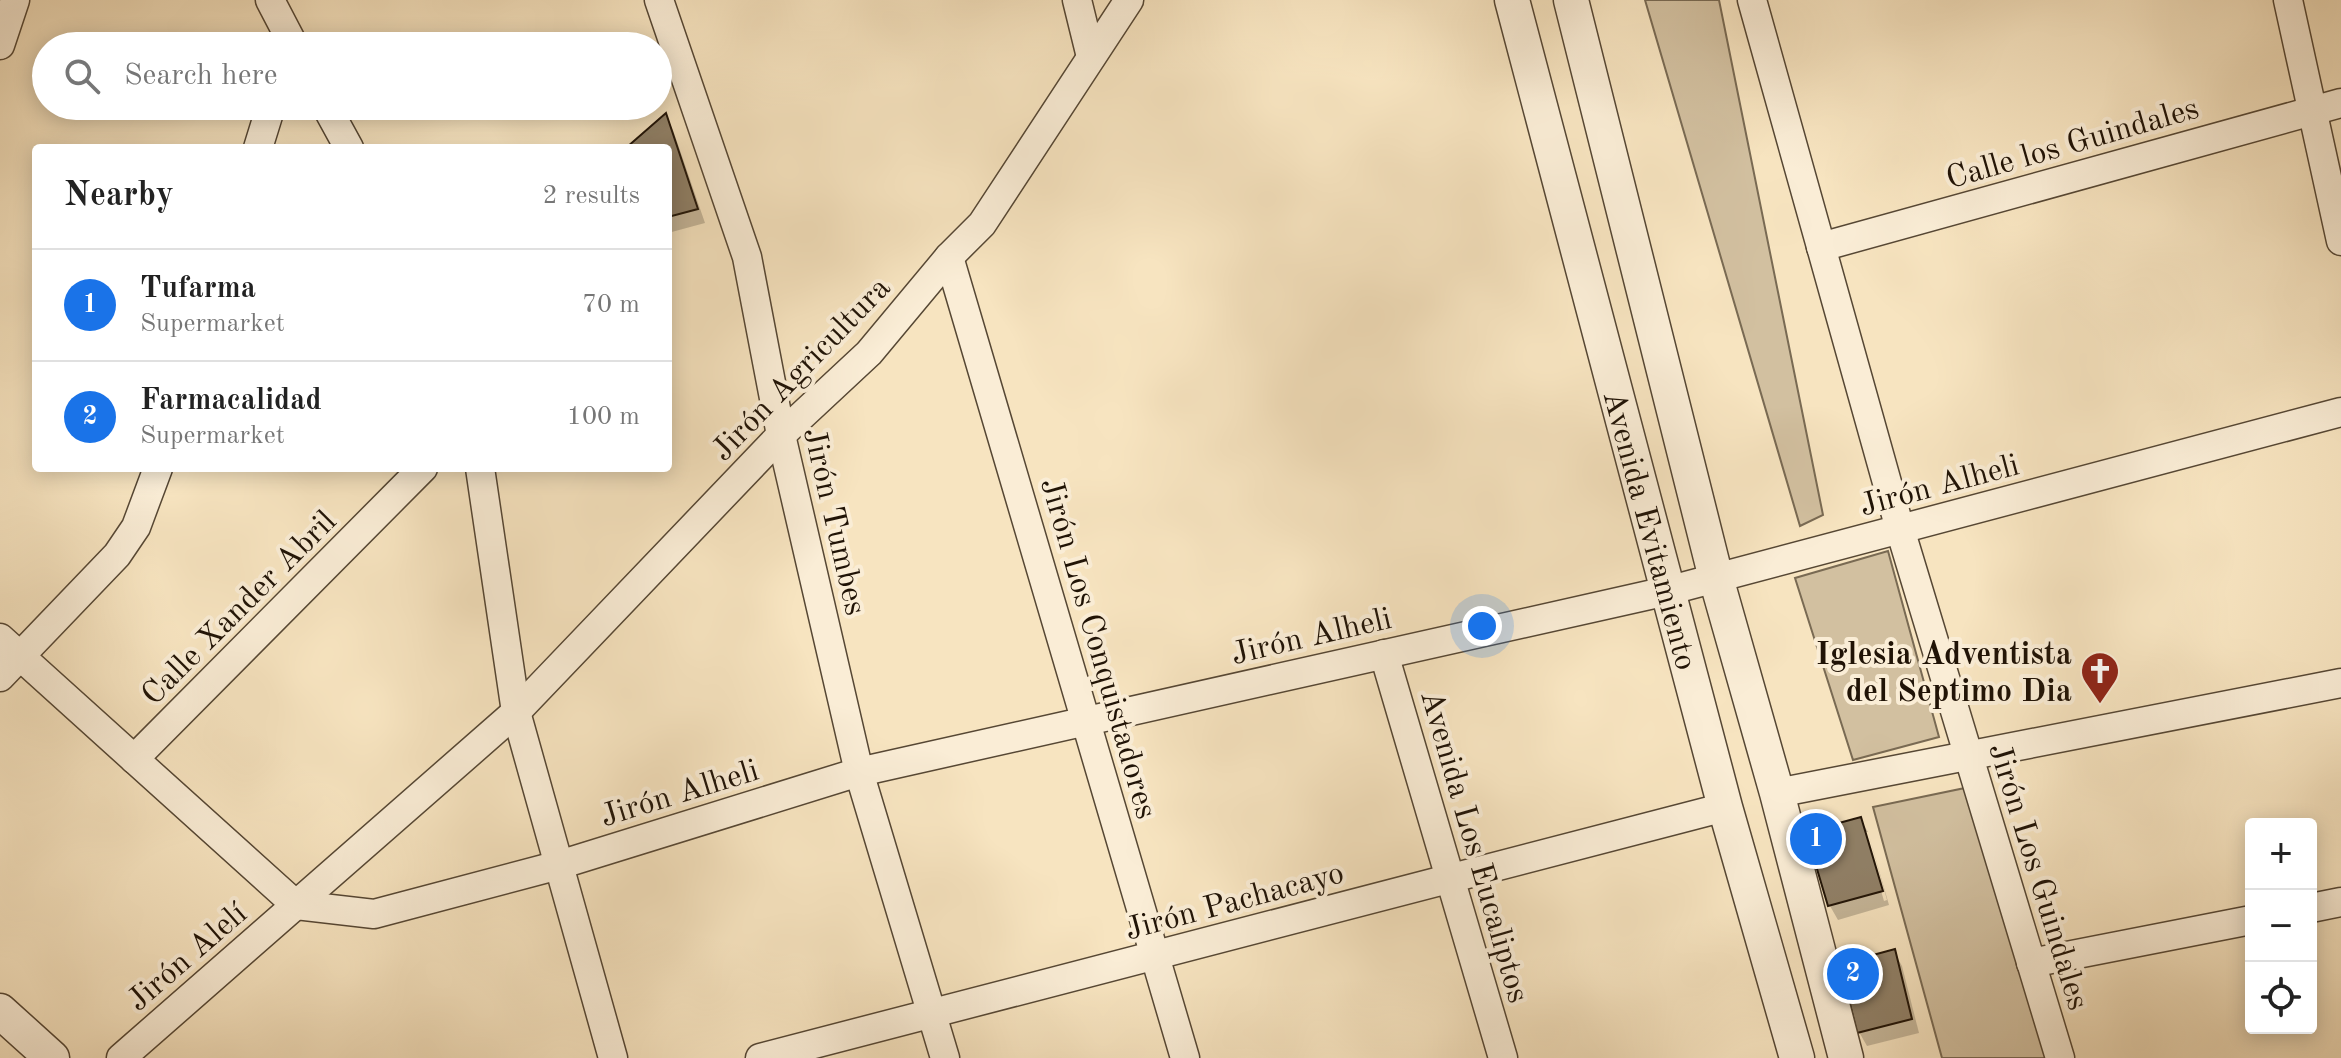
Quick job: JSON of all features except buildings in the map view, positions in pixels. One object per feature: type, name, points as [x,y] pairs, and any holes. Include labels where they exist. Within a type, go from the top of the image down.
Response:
[{"type":"street","points":[[0,45],[15,0]]},
{"type":"street","points":[[270,0],[286,32]]},
{"type":"street","name":"Jirón Tumbes","points":[[659,0],[670,32]]},
{"type":"street","points":[[1077,0],[1091,57]]},
{"type":"street","name":"Jirón Agricultura","points":[[296,905],[516,712],[781,435],[869,353],[949,257],[982,224],[1129,0]]},
{"type":"street","name":"Avenida Evitamiento","points":[[1512,0],[1725,807],[1797,1058]]},
{"type":"street","name":"Avenida Evitamiento","points":[[1571,0],[1716,578],[1777,793],[1846,1058]]},
{"type":"street","name":"Jirón Los Guindales","points":[[1752,0],[1900,529],[2060,1058]]},
{"type":"street","points":[[2288,0],[2341,241]]},
{"type":"street","name":"Jirón Tumbes","points":[[672,38],[747,257],[781,435],[859,772],[945,1058]]},
{"type":"street","name":"Calle los Guindales","points":[[1821,247],[2341,103]]},
{"type":"street","points":[[259,144],[267,120]]},
{"type":"street","points":[[334,120],[347,144]]},
{"type":"street","name":"Jirón Los Conquistadores","points":[[949,257],[1185,1058]]},
{"type":"street","name":"Jirón Alheli","points":[[296,905],[374,914],[559,865],[859,772],[1667,591],[2341,412]]},
{"type":"street","points":[[0,677],[10,647],[117,555],[136,527],[157,472]]},
{"type":"street","name":"Calle Xander Abril","points":[[134,759],[419,472]]},
{"type":"street","points":[[481,472],[516,712],[613,1058]]},
{"type":"street","points":[[10,647],[296,905]]},
{"type":"street","name":"Avenida Los Eucaliptos","points":[[1384,654],[1503,1058]]},
{"type":"street","points":[[1777,793],[2341,683]]},
{"type":"street","name":"Jirón Pachacayo","points":[[760,1058],[1725,807]]},
{"type":"street","points":[[2317,907],[2341,902]]},
{"type":"street","name":"Jirón Alelí","points":[[121,1058],[296,905]]},
{"type":"street","points":[[2031,963],[2245,921]]},
{"type":"street","points":[[0,1011],[52,1058]]},
{"type":"shaded area","points":[[1645,0],[1719,0],[1823,515],[1800,526]]},
{"type":"shaded area","points":[[1888,551],[1939,737],[1853,760],[1795,578]]},
{"type":"shaded area","points":[[1965,788],[2048,1058],[1942,1058],[1873,807]]},
{"type":"place","name":"Iglesia Adventista del Septimo Dia","points":[[2100,705]]},
{"type":"place","name":"Tufarma","points":[[1816,839]]},
{"type":"place","name":"Farmacalidad","points":[[1853,974]]}]
